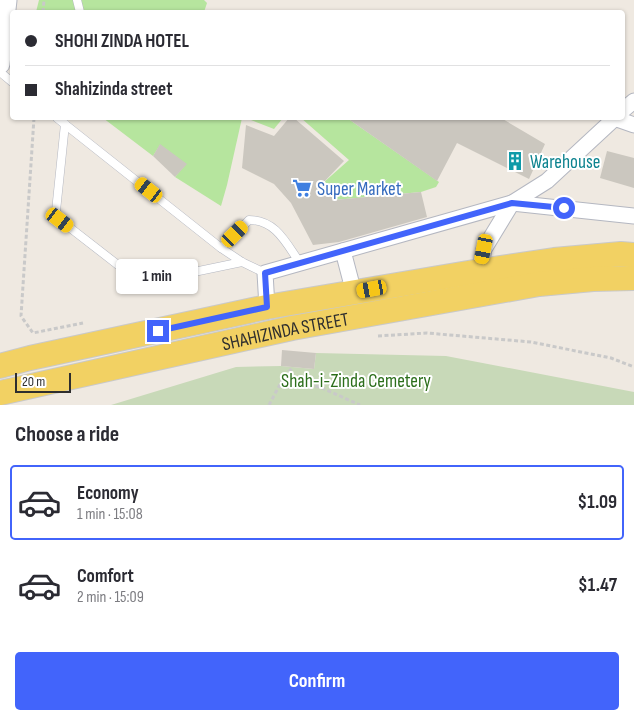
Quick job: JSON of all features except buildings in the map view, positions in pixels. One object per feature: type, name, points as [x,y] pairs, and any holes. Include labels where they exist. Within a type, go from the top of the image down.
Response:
[{"type":"main road","name":"SHAHIZINDA STREET","points":[[0,366],[267,307],[554,260],[634,255]]},
{"type":"main road","name":"SHAHIZINDA STREET","points":[[0,393],[292,328],[538,284],[593,279],[634,278]]},
{"type":"street","points":[[0,64],[7,0]]},
{"type":"street","points":[[267,307],[265,273],[512,203],[547,181],[613,120]]},
{"type":"street","points":[[620,120],[634,125]]},
{"type":"street","points":[[512,203],[634,216]]},
{"type":"street","points":[[480,271],[484,249],[512,203]]},
{"type":"street","points":[[342,251],[354,292]]},
{"type":"lane","points":[[0,72],[10,80]]},
{"type":"lane","points":[[60,120],[221,248],[242,262],[265,273]]},
{"type":"lane","points":[[65,124],[56,211],[60,220],[136,279],[146,282],[242,262]]},
{"type":"lane","points":[[221,248],[249,220],[259,220],[272,226],[281,235],[300,263]]},
{"type":"path","points":[[444,334],[531,342],[611,358],[634,367]]},
{"type":"path","points":[[269,405],[284,377],[293,367]]},
{"type":"path","points":[[284,377],[322,388],[360,405]]},
{"type":"green space","points":[[39,0],[204,0],[207,3],[205,10],[36,10]]},
{"type":"green space","points":[[106,120],[242,120],[221,206],[175,177],[186,164],[160,145],[153,156]]},
{"type":"green space","points":[[251,120],[281,120],[274,129]]},
{"type":"green space","points":[[303,120],[350,120],[439,182],[436,187],[421,192],[334,200],[323,183],[349,160]]},
{"type":"green space","name":"Shah-i-Zinda Cemetery","points":[[316,353],[446,356],[634,392],[634,405],[111,405],[236,367],[281,366],[314,369]]},
{"type":"place","name":"Warehouse","points":[[515,161]]},
{"type":"place","name":"Super Market","points":[[302,188]]},
{"type":"route","points":[[158,331],[267,307],[265,273],[512,203],[564,208]]}]
